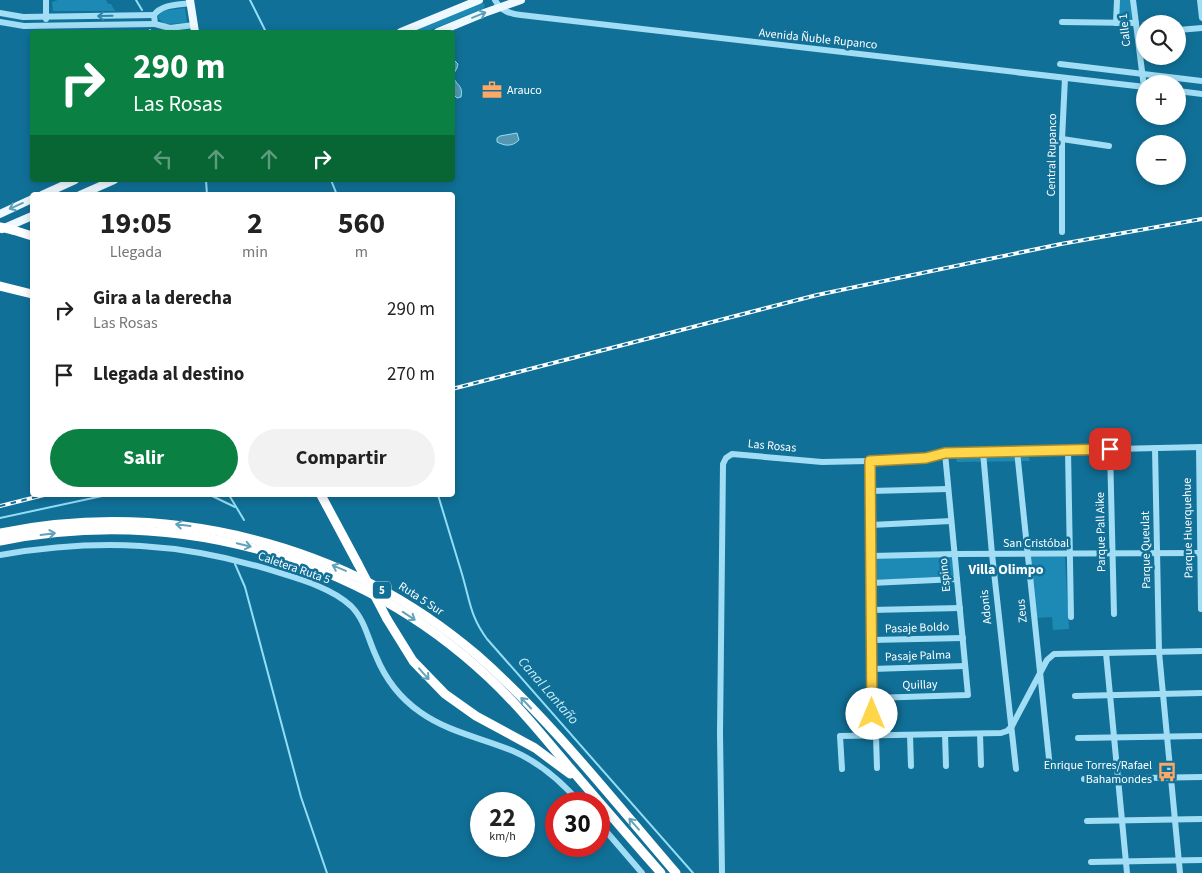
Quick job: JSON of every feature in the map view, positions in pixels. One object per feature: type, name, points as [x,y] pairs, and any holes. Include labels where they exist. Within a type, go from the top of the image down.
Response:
[{"type":"highway","points":[[0,228],[30,235]]},
{"type":"highway","points":[[0,286],[30,294]]},
{"type":"highway","points":[[321,497],[387,619],[413,661],[445,694],[476,716],[535,748],[589,790]]},
{"type":"highway","name":"Ruta 5 Sur","points":[[0,533],[55,524],[97,521],[146,522],[193,526],[270,543],[319,560],[362,579],[426,616],[494,670],[563,742],[676,873]]},
{"type":"highway","name":"Ruta 5 Sur","points":[[0,541],[49,533],[84,530],[128,530],[199,536],[239,544],[282,556],[318,568],[355,586],[391,605],[424,626],[471,662],[517,706],[661,873]]},
{"type":"main road","points":[[406,30],[479,0]]},
{"type":"main road","points":[[442,30],[497,4],[522,0]]},
{"type":"main road","points":[[191,2],[194,29]]},
{"type":"main road","points":[[49,192],[71,182]]},
{"type":"main road","points":[[87,192],[109,182]]},
{"type":"main road","points":[[0,214],[30,200]]},
{"type":"main road","points":[[0,228],[30,217]]},
{"type":"street","points":[[46,0],[46,26]]},
{"type":"street","name":"Calle 1","points":[[1116,23],[1117,0]]},
{"type":"street","name":"Calle 1","points":[[1133,0],[1136,23]]},
{"type":"street","points":[[1200,0],[1202,18]]},
{"type":"street","points":[[0,13],[18,16],[154,15],[167,6],[191,2]]},
{"type":"street","name":"Avenida Ñuble Rupanco","points":[[497,4],[505,11],[522,16],[1136,86]]},
{"type":"street","points":[[154,15],[155,24]]},
{"type":"street","points":[[0,22],[24,26],[155,24],[170,28],[194,29]]},
{"type":"street","points":[[1062,22],[1136,23]]},
{"type":"street","points":[[1186,29],[1202,28]]},
{"type":"street","points":[[1060,64],[1202,80]]},
{"type":"street","name":"Calle 1","points":[[1140,65],[1141,74]]},
{"type":"street","name":"Central Rupanco","points":[[1062,232],[1062,139],[1065,78]]},
{"type":"street","points":[[1186,92],[1202,94]]},
{"type":"street","points":[[1062,139],[1109,146]]},
{"type":"street","name":"Las Rosas","points":[[722,873],[720,733],[723,464],[726,458],[732,454],[822,462],[870,461],[926,458],[945,453],[1200,447]]},
{"type":"street","name":"Parque Huerquehue","points":[[1200,447],[1201,609]]},
{"type":"street","name":"Parque Queulat","points":[[1154,448],[1159,652],[1180,873]]},
{"type":"street","name":"Parque Pall Aike","points":[[1110,449],[1114,614]]},
{"type":"street","points":[[1068,450],[1071,617]]},
{"type":"street","name":"Zeus","points":[[1017,451],[1050,768]]},
{"type":"street","name":"Adonis","points":[[983,452],[1010,729],[1016,769]]},
{"type":"street","name":"Espino","points":[[945,453],[968,695]]},
{"type":"street","points":[[870,461],[872,714]]},
{"type":"street","points":[[871,491],[948,489]]},
{"type":"street","points":[[871,525],[951,521]]},
{"type":"street","name":"Caletera Ruta 5","points":[[0,554],[83,544],[140,545],[201,553],[245,563],[324,589],[345,601],[358,614],[382,670],[394,687],[411,705],[448,728],[510,750],[533,761],[557,778],[570,792]]},
{"type":"street","name":"San Cristóbal","points":[[871,556],[1201,553]]},
{"type":"street","points":[[871,583],[957,579]]},
{"type":"street","points":[[871,610],[960,608]]},
{"type":"street","name":"Pasaje Boldo","points":[[871,640],[963,638]]},
{"type":"street","points":[[842,769],[840,736],[980,734],[1001,733],[1010,729],[1047,660],[1054,654],[1202,651]]},
{"type":"street","points":[[1106,653],[1127,873]]},
{"type":"street","name":"Pasaje Palma","points":[[872,669],[966,666]]},
{"type":"street","points":[[1075,696],[1202,693]]},
{"type":"street","name":"Quillay","points":[[872,698],[968,695]]},
{"type":"street","points":[[945,734],[946,766]]},
{"type":"street","points":[[980,734],[981,765]]},
{"type":"street","points":[[910,735],[911,766]]},
{"type":"street","points":[[876,736],[877,768]]},
{"type":"street","points":[[1078,738],[1202,736]]},
{"type":"street","points":[[1084,779],[1202,777]]},
{"type":"street","points":[[1087,821],[1202,819]]},
{"type":"street","points":[[610,836],[642,873]]},
{"type":"street","points":[[1091,862],[1202,860]]},
{"type":"shaded area","points":[[58,0],[106,0],[115,11],[53,11],[52,2]]},
{"type":"shaded area","points":[[1119,0],[1130,0],[1132,20],[1118,20]]},
{"type":"shaded area","points":[[483,3],[485,5],[484,8],[431,30],[416,30]]},
{"type":"shaded area","points":[[185,8],[187,23],[165,24],[158,17],[162,11]]},
{"type":"shaded area","points":[[455,61],[458,64],[455,72]]},
{"type":"shaded area","points":[[455,79],[462,93],[461,97],[457,98],[455,96]]},
{"type":"shaded area","points":[[517,133],[519,140],[514,144],[506,145],[497,142],[497,138],[500,136]]},
{"type":"shaded area","points":[[1029,457],[1030,461],[957,462],[956,458]]},
{"type":"shaded area","points":[[952,555],[954,576],[876,580],[876,559]]},
{"type":"shaded area","points":[[1029,557],[1065,557],[1069,629],[1053,630],[1052,617],[1036,618]]},
{"type":"waterway","points":[[136,0],[142,10]]},
{"type":"waterway","name":"Canal Lantaño","points":[[250,0],[265,30]]},
{"type":"waterway","points":[[206,182],[207,192]]},
{"type":"waterway","name":"Canal Lantaño","points":[[332,182],[336,192]]},
{"type":"waterway","points":[[0,518],[98,497]]},
{"type":"waterway","points":[[214,497],[235,507]]},
{"type":"waterway","points":[[230,497],[244,520]]},
{"type":"waterway","name":"Canal Lantaño","points":[[439,497],[471,608],[481,631],[693,873]]},
{"type":"waterway","points":[[235,564],[245,587],[301,797],[327,873]]},
{"type":"railway","points":[[455,388],[817,295],[1061,244],[1202,219]]},
{"type":"railway","points":[[0,506],[36,497]]},
{"type":"place","name":"Arauco","points":[[492,90]]},
{"type":"place","name":"Enrique Torres/Rafael Bahamondes","points":[[1167,772]]},
{"type":"district","name":"Villa Olimpo","points":[[1006,570]]},
{"type":"route","points":[[872,714],[870,461],[913,460],[945,453],[1110,449]]}]
